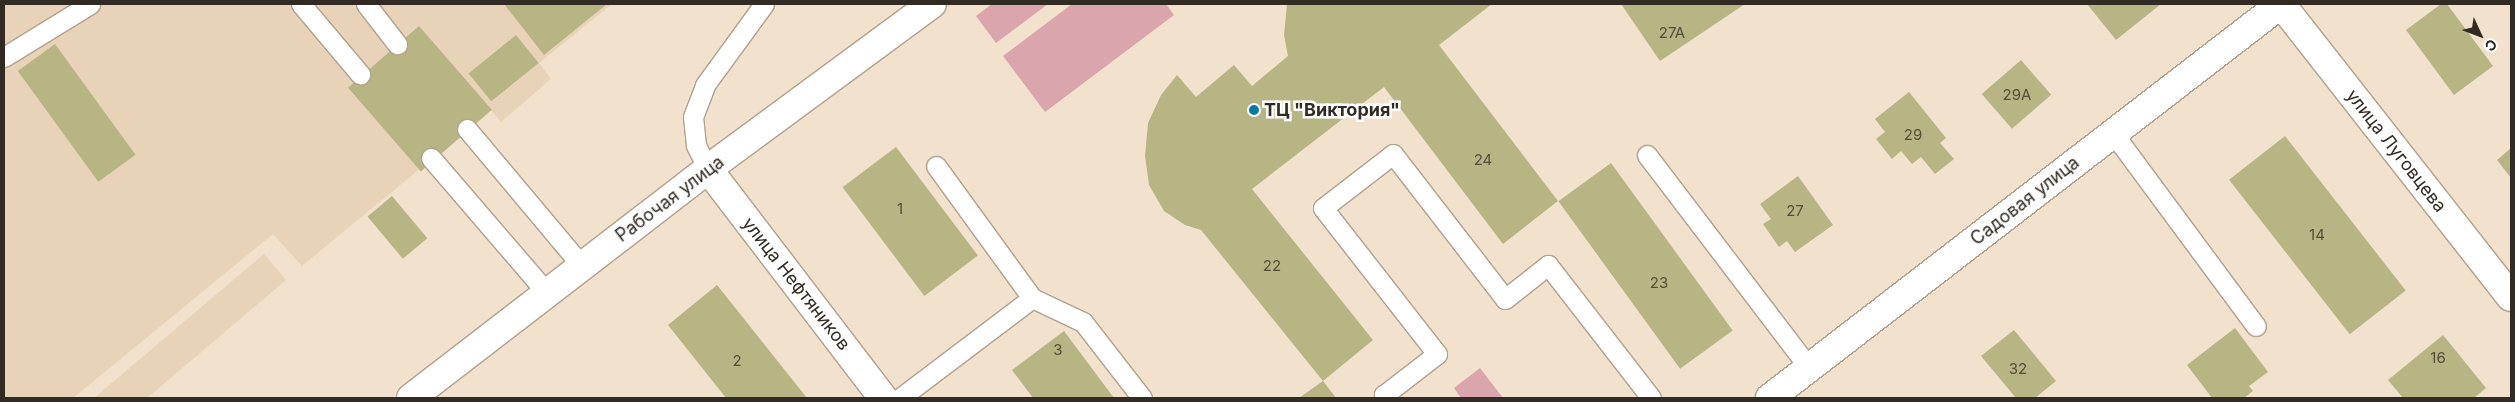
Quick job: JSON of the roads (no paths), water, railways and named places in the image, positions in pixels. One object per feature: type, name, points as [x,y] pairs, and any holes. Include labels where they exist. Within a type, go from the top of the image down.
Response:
[{"type":"street","name":"Рабочая улица","points":[[411,398],[708,169],[932,4]]},
{"type":"street","name":"Садовая улица","points":[[1770,398],[2281,4]]},
{"type":"street","name":"улица Луговцева","points":[[2281,4],[2511,297]]},
{"type":"street","name":"улица Нефтяников","points":[[708,169],[884,398]]},
{"type":"lane","points":[[4,57],[90,4]]},
{"type":"lane","points":[[301,4],[360,74]]},
{"type":"lane","points":[[366,4],[397,44]]},
{"type":"lane","points":[[708,169],[696,145],[693,117],[705,85],[764,4]]},
{"type":"lane","points":[[467,129],[582,266]]},
{"type":"lane","points":[[2113,133],[2256,326]]},
{"type":"lane","points":[[1386,398],[1384,395],[1437,354],[1323,208],[1393,154],[1505,299],[1548,265],[1651,398]]},
{"type":"lane","points":[[1648,155],[1809,368]]},
{"type":"lane","points":[[431,158],[547,293]]},
{"type":"lane","points":[[936,166],[1032,298],[1083,322],[1142,398]]},
{"type":"lane","points":[[900,398],[1032,298]]},
{"type":"place","name":"ТЦ \"Виктория\"","points":[[1254,110]]}]
